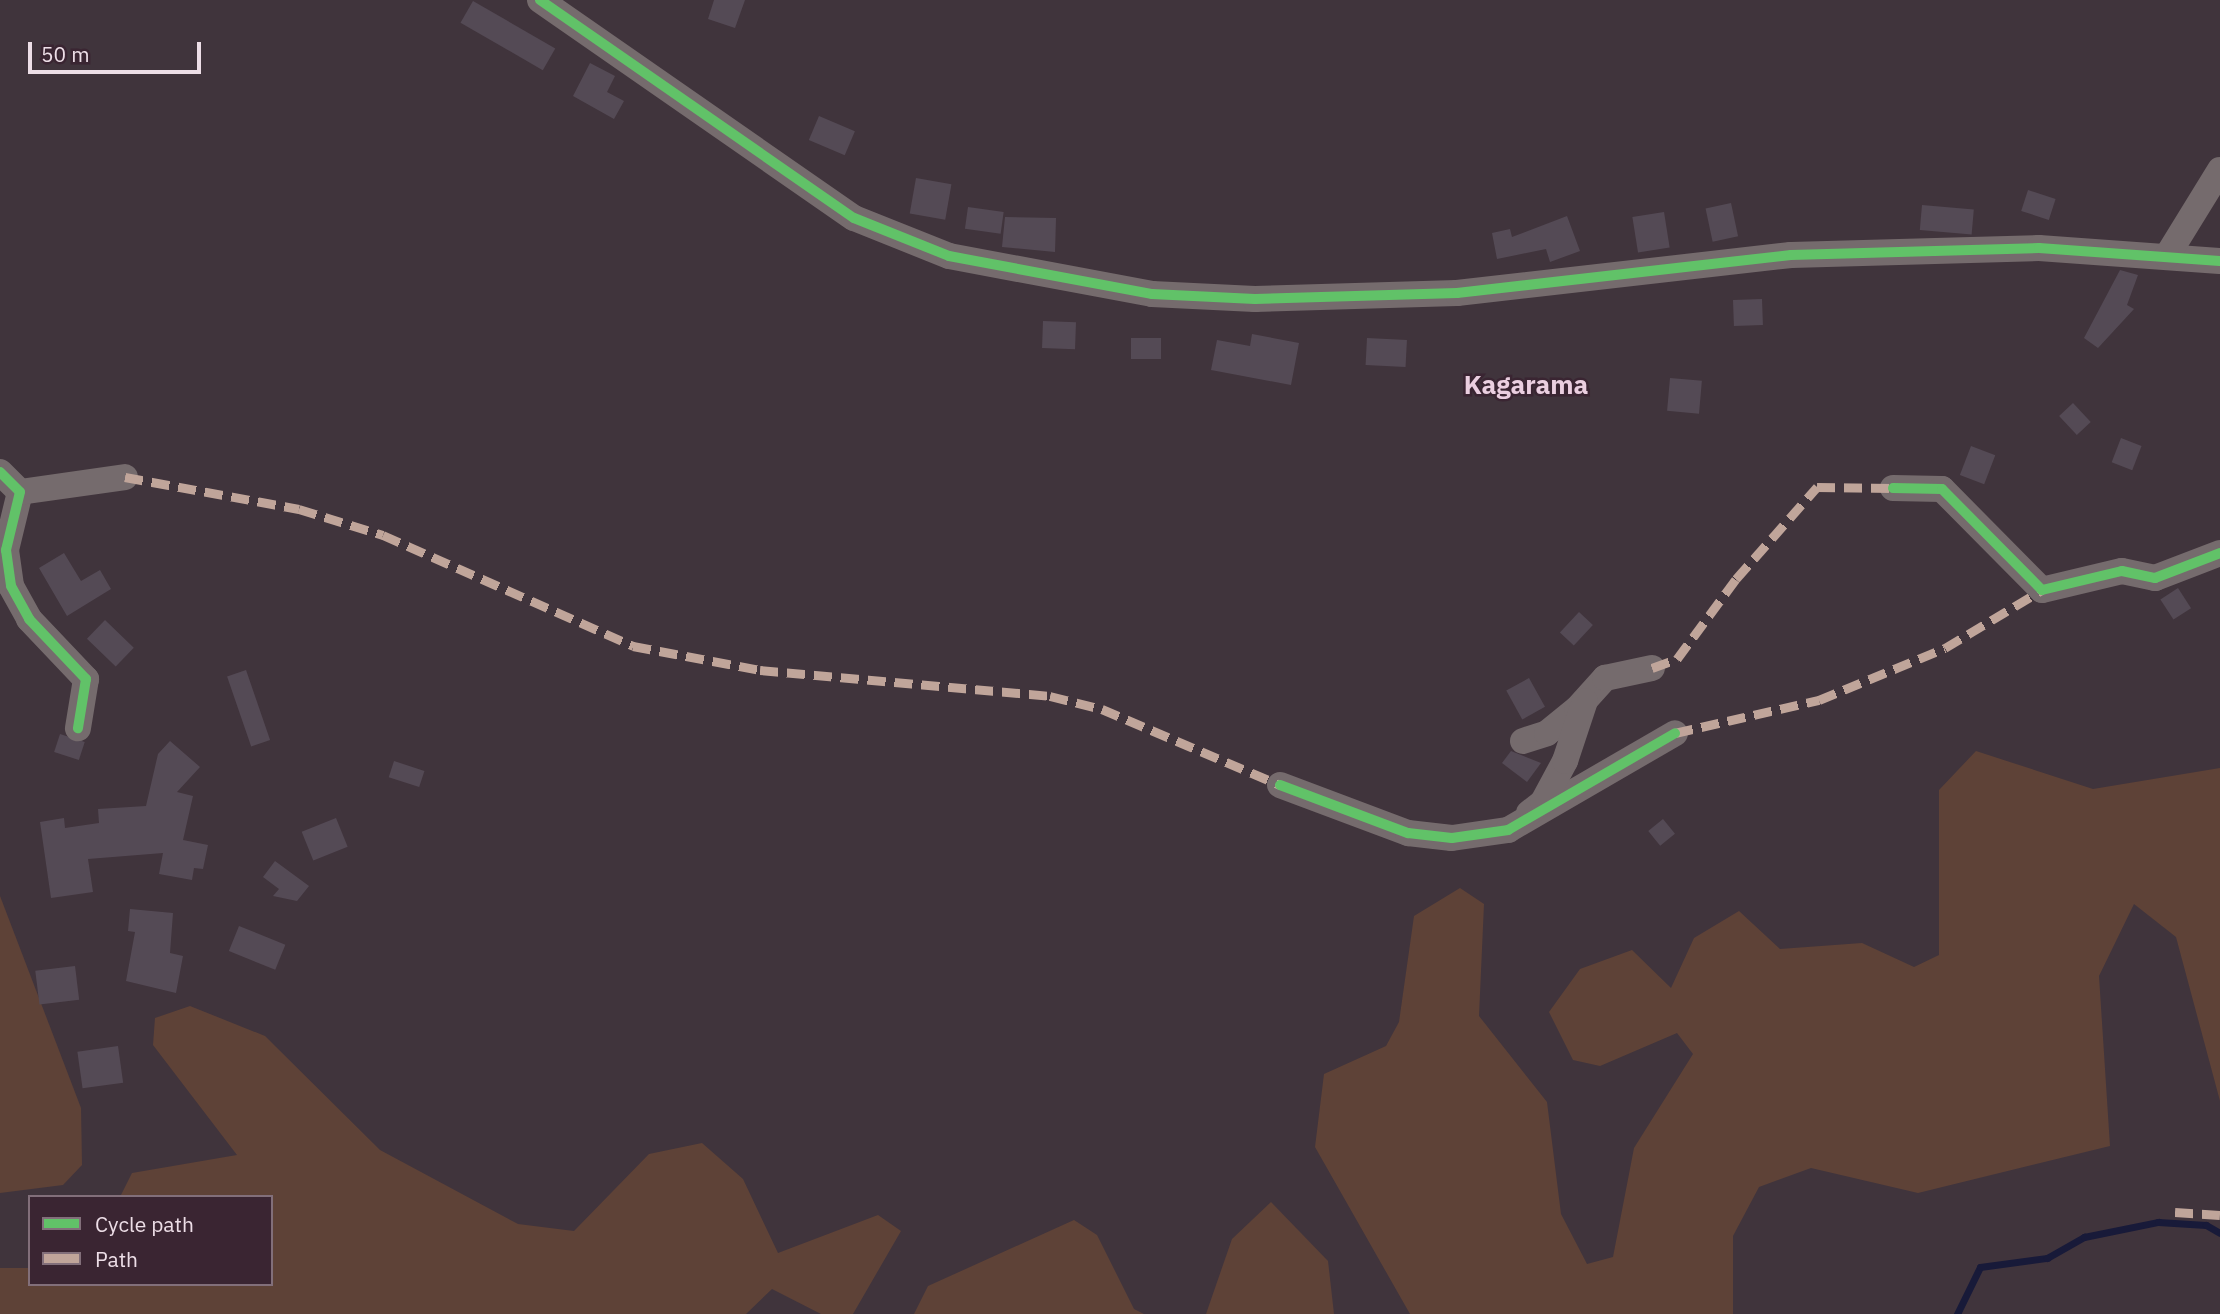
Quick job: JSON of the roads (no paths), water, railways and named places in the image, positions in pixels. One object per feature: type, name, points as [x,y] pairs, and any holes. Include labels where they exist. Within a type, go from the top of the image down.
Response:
[{"type":"street","points":[[540,0],[854,218],[949,256],[1152,294],[1255,299],[1457,293],[1791,255],[2039,248],[2220,261]]},
{"type":"street","points":[[2167,256],[2220,170]]},
{"type":"street","points":[[0,472],[20,492]]},
{"type":"street","points":[[20,492],[125,477]]},
{"type":"street","points":[[1893,488],[1942,489],[2042,590],[2122,571],[2155,578],[2220,553]]},
{"type":"street","points":[[20,492],[6,550],[11,586],[29,618],[86,679],[78,728]]},
{"type":"street","points":[[1523,741],[1547,733],[1585,701],[1605,678],[1652,668]]},
{"type":"street","points":[[1508,830],[1543,802],[1585,701]]},
{"type":"street","points":[[1280,785],[1408,833],[1452,838],[1508,830],[1675,733]]},
{"type":"waterway","points":[[1957,1314],[1980,1267],[2047,1258],[2084,1237],[2158,1222],[2206,1225],[2220,1233]]},
{"type":"district","name":"Kagarama","points":[[1526,385]]}]
